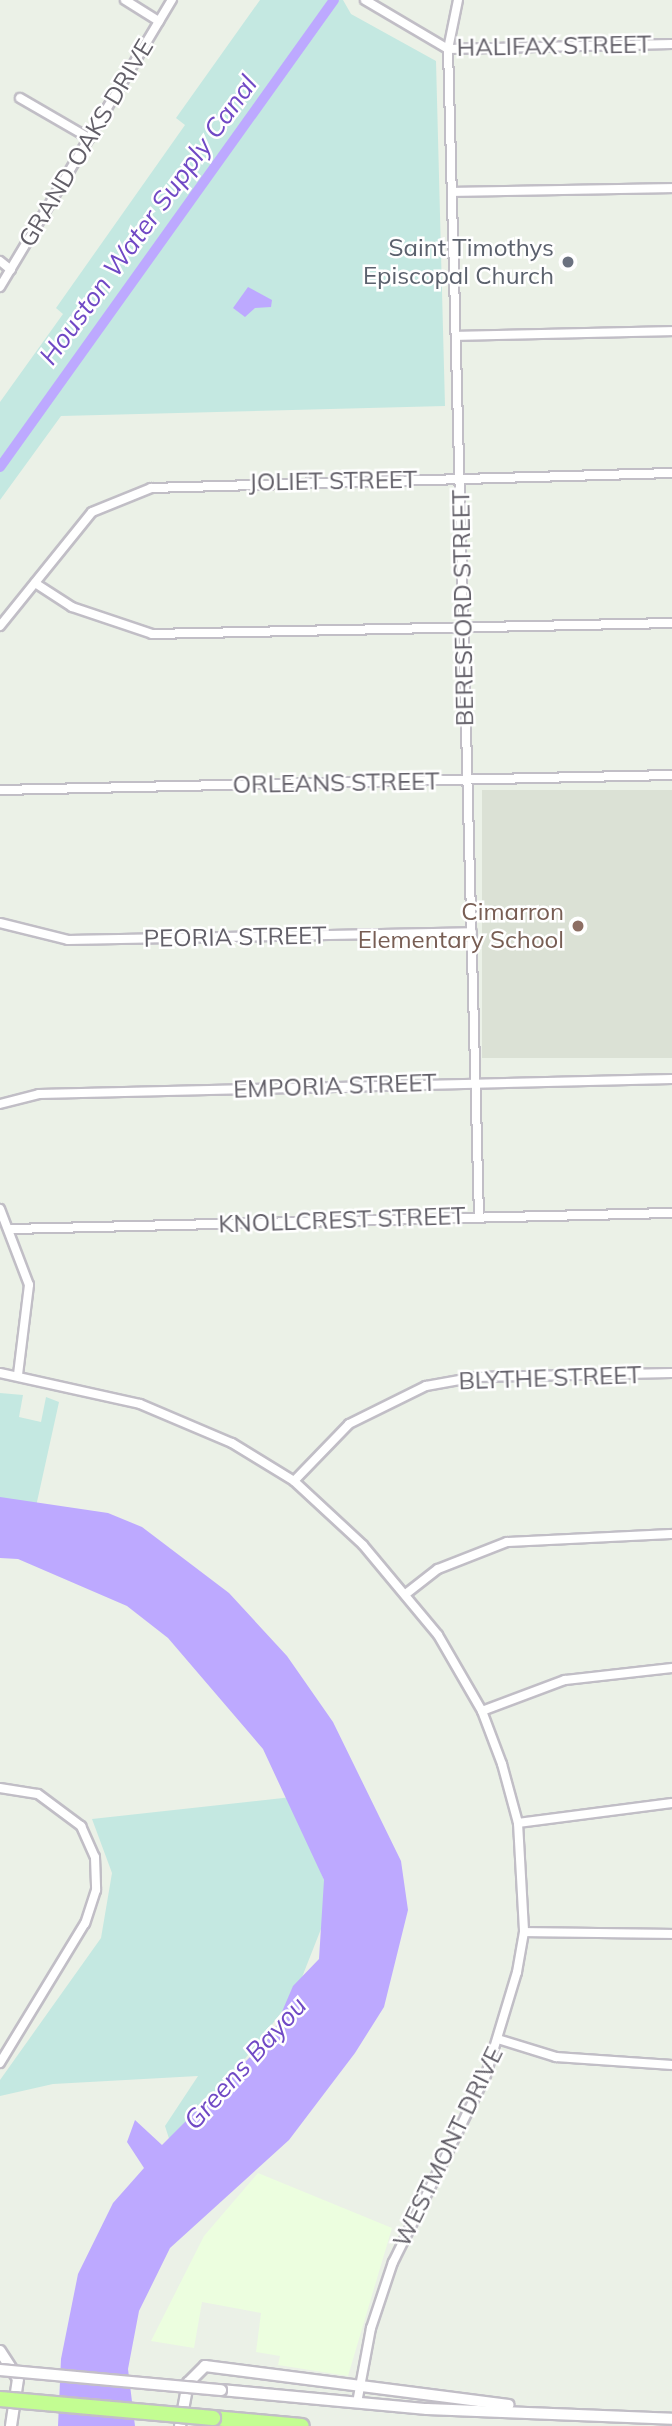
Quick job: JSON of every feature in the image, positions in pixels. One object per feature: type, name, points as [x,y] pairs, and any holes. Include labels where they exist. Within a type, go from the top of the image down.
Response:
[{"type":"highway","points":[[0,2399],[302,2426]]},
{"type":"main road","points":[[0,2351],[18,2379],[11,2426]]},
{"type":"main road","points":[[180,2426],[188,2383],[205,2366],[359,2389],[532,2410]]},
{"type":"main road","points":[[0,2371],[357,2403],[672,2419]]},
{"type":"street","points":[[125,0],[159,21]]},
{"type":"street","name":"GRAND OAKS DRIVE","points":[[0,287],[172,0]]},
{"type":"street","name":"HALIFAX STREET","points":[[365,0],[448,49],[672,44]]},
{"type":"street","name":"BERESFORD STREET","points":[[458,0],[448,49],[479,1217]]},
{"type":"street","points":[[20,98],[89,138]]},
{"type":"street","points":[[453,192],[672,188]]},
{"type":"street","points":[[0,261],[10,270]]},
{"type":"street","points":[[456,336],[672,331]]},
{"type":"street","name":"JOLIET STREET","points":[[0,626],[92,512],[122,496],[188,484],[672,473]]},
{"type":"street","points":[[35,583],[72,607],[152,634],[672,624]]},
{"type":"street","name":"ORLEANS STREET","points":[[0,790],[672,775]]},
{"type":"street","name":"PEORIA STREET","points":[[0,923],[68,940],[472,932]]},
{"type":"street","name":"EMPORIA STREET","points":[[0,1104],[39,1094],[672,1079]]},
{"type":"street","points":[[0,1209],[12,1229],[29,1285],[18,1375]]},
{"type":"street","name":"KNOLLCREST STREET","points":[[12,1229],[672,1213]]},
{"type":"street","name":"WESTMONT DRIVE","points":[[0,1373],[18,1375],[189,1423],[294,1481],[407,1593],[482,1712],[518,1823],[524,1932],[501,2040],[393,2262],[357,2403]]},
{"type":"street","name":"BLYTHE STREET","points":[[294,1481],[349,1424],[426,1386],[476,1377],[672,1373]]},
{"type":"street","points":[[407,1593],[438,1569],[507,1542],[672,1534]]},
{"type":"street","points":[[482,1712],[565,1679],[672,1668]]},
{"type":"street","points":[[0,1788],[38,1794],[81,1826],[95,1857],[96,1890],[85,1923],[0,2063]]},
{"type":"street","points":[[518,1823],[672,1802]]},
{"type":"street","points":[[524,1932],[672,1934]]},
{"type":"street","points":[[501,2040],[556,2057],[672,2065]]},
{"type":"shaded area","points":[[260,0],[343,0],[351,14],[436,61],[445,406],[61,416],[0,500],[0,402],[63,314],[56,308],[185,125],[176,118]]},
{"type":"shaded area","name":"Cimarron Elementary School","points":[[482,790],[672,790],[672,1058],[482,1058]]},
{"type":"shaded area","points":[[0,1393],[23,1395],[19,1417],[41,1422],[46,1397],[59,1402],[35,1511],[0,1512]]},
{"type":"shaded area","points":[[292,1797],[332,1901],[295,1995],[173,2151],[165,2126],[198,2076],[53,2084],[0,2096],[0,2080],[101,1938],[112,1873],[92,1819]]},
{"type":"shaded area","points":[[258,2173],[392,2228],[348,2376],[278,2365],[280,2356],[256,2352],[261,2313],[202,2302],[194,2348],[151,2341],[204,2236]]},
{"type":"water","points":[[248,287],[272,300],[271,307],[255,308],[245,317],[233,308]]},
{"type":"water","name":"Greens Bayou","points":[[0,1497],[108,1513],[142,1527],[229,1593],[287,1656],[333,1722],[401,1861],[408,1910],[384,2007],[355,2053],[289,2140],[170,2248],[139,2311],[128,2369],[135,2426],[58,2426],[61,2359],[78,2274],[113,2203],[144,2168],[127,2142],[135,2120],[162,2145],[272,2035],[293,1986],[319,1959],[324,1880],[263,1749],[168,1638],[127,1606],[18,1559],[0,1558]]},
{"type":"waterway","name":"Houston Water Supply Canal","points":[[0,467],[334,0]]},
{"type":"place","name":"Saint Timothys Episcopal Church","points":[[568,262]]},
{"type":"place","name":"Cimarron Elementary School","points":[[578,926]]}]
